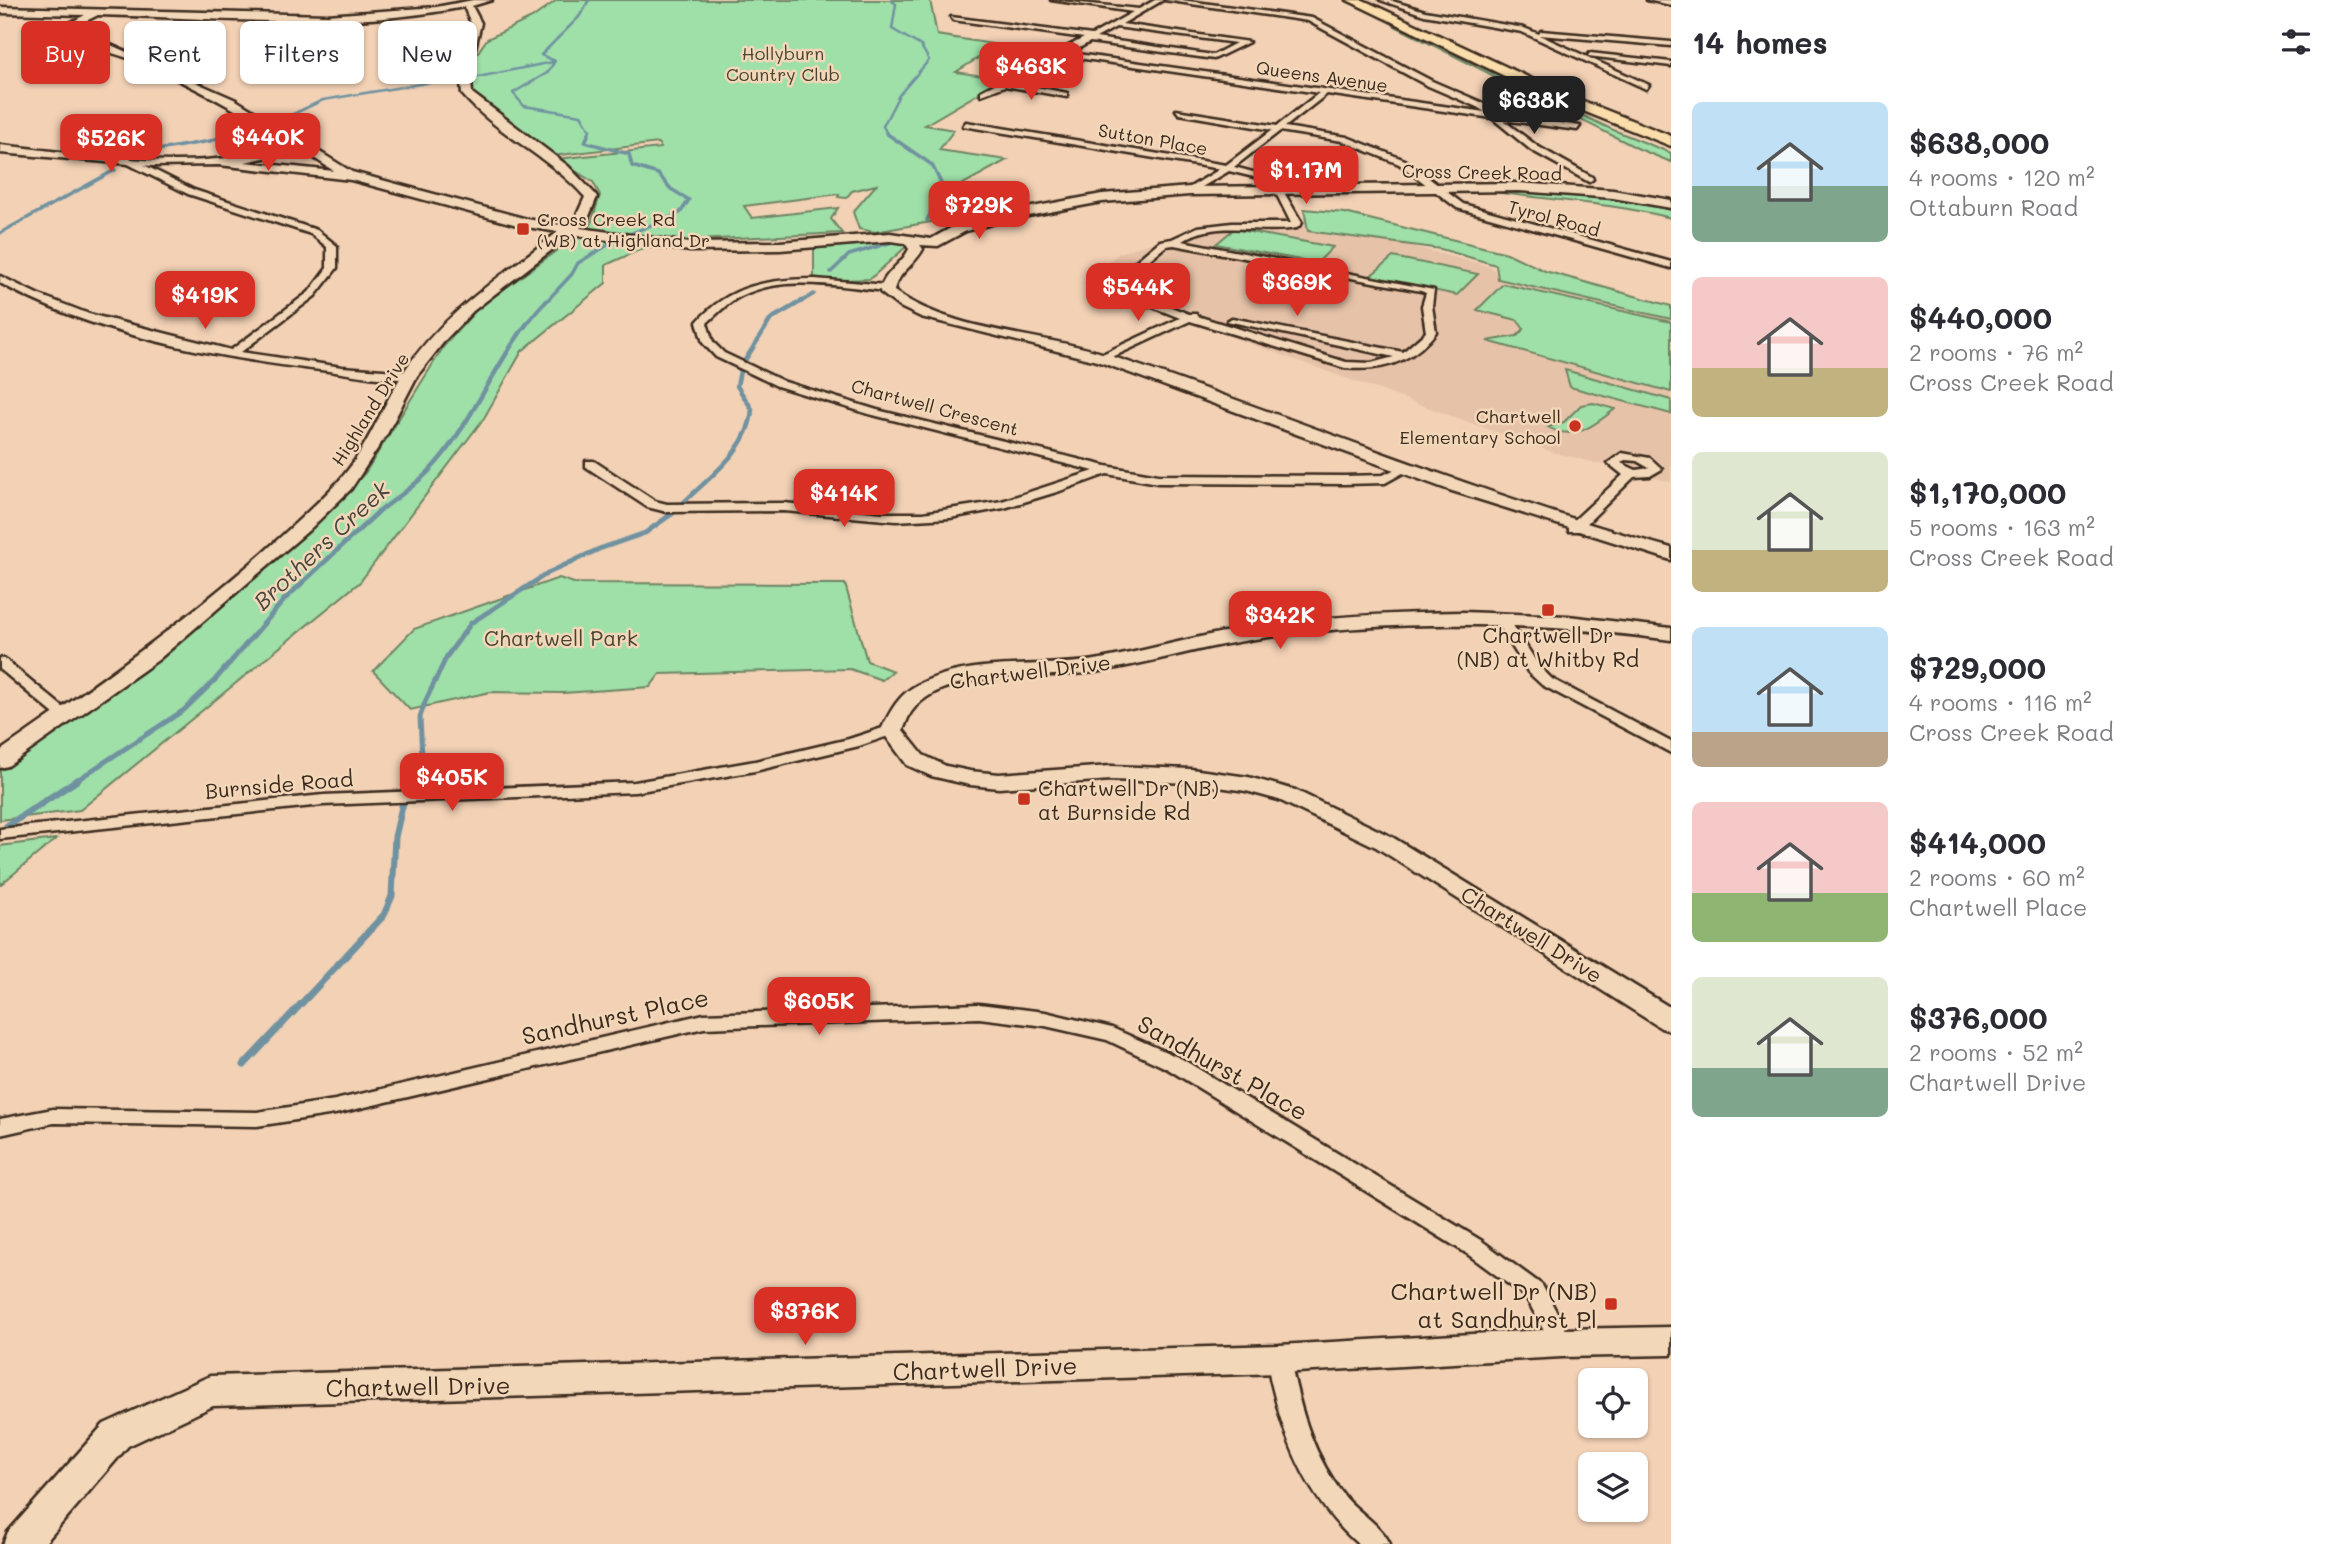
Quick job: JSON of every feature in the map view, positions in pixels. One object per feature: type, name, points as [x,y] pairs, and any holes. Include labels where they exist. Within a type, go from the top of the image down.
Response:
[{"type":"highway","points":[[1353,0],[1671,141]]},
{"type":"highway","points":[[1368,0],[1671,149]]},
{"type":"highway","points":[[1550,88],[1671,132]]},
{"type":"street","points":[[0,10],[327,18],[487,0]]},
{"type":"street","points":[[1054,0],[1138,11]]},
{"type":"street","points":[[984,93],[1063,54],[1160,0]]},
{"type":"street","points":[[1167,0],[1310,19],[1429,83],[1480,105],[1534,148],[1589,179]]},
{"type":"street","points":[[1383,0],[1424,13],[1479,20],[1535,33],[1671,44]]},
{"type":"street","points":[[1652,0],[1671,2]]},
{"type":"street","name":"Highland Drive","points":[[0,761],[151,656],[302,526],[345,485],[379,434],[410,375],[468,308],[581,221],[591,197],[580,182],[488,116],[467,94],[465,70],[476,23],[461,3]]},
{"type":"street","points":[[99,13],[60,27],[203,87],[268,122],[293,141],[352,176]]},
{"type":"street","points":[[322,21],[327,18]]},
{"type":"street","points":[[953,18],[1214,57],[1242,42]]},
{"type":"street","points":[[1115,25],[1252,43]]},
{"type":"street","points":[[1535,33],[1646,88]]},
{"type":"street","name":"Queens Avenue","points":[[1063,54],[1577,128]]},
{"type":"street","points":[[1580,54],[1671,64]]},
{"type":"street","points":[[1003,83],[1064,95]]},
{"type":"street","points":[[1190,191],[1228,168],[1325,92]]},
{"type":"street","name":"Tyrol Road","points":[[1179,112],[1345,139],[1376,149],[1402,162],[1460,206],[1671,265]]},
{"type":"street","name":"Sutton Place","points":[[966,124],[1228,168],[1292,185]]},
{"type":"street","points":[[224,164],[272,154],[293,141]]},
{"type":"street","points":[[0,149],[224,164],[352,176],[569,231],[690,247],[779,246],[873,237],[943,238]]},
{"type":"street","points":[[125,159],[191,192],[314,232],[332,246],[332,268],[313,294],[233,353]]},
{"type":"street","name":"Cross Creek Road","points":[[907,237],[926,228],[1000,218],[1102,198],[1190,191],[1519,187],[1613,194],[1671,204]]},
{"type":"street","points":[[1174,242],[1187,234],[1220,228],[1294,226],[1297,223],[1278,189]]},
{"type":"street","name":"Cross Creek Road","points":[[943,238],[1000,218]]},
{"type":"street","points":[[926,228],[943,238]]},
{"type":"street","points":[[901,267],[914,255],[916,249],[907,237]]},
{"type":"street","points":[[943,238],[926,254],[891,274],[887,288],[894,298],[930,316],[1069,347],[1574,528],[1671,554]]},
{"type":"street","points":[[1174,242],[1431,292],[1427,306],[1432,332],[1408,356],[1367,366],[1345,365],[1188,317],[1110,287],[1163,243],[1174,242]]},
{"type":"street","points":[[0,279],[22,292],[67,311],[180,342],[307,365],[410,375]]},
{"type":"street","name":"Chartwell Crescent","points":[[887,288],[781,284],[747,289],[720,305],[702,321],[708,343],[720,355],[781,384],[873,412],[1107,470],[1158,480],[1344,480],[1385,479],[1406,468]]},
{"type":"street","points":[[1102,358],[1188,317],[1201,315],[1408,356]]},
{"type":"street","points":[[1654,471],[1655,466],[1641,458],[1622,457],[1615,461],[1620,469],[1632,473],[1654,471],[1668,474]]},
{"type":"street","points":[[590,464],[651,504],[667,508],[781,507],[896,517],[951,514],[991,507],[1080,482],[1107,470]]},
{"type":"street","points":[[1574,528],[1632,473]]},
{"type":"street","points":[[1502,619],[1533,669],[1546,682],[1671,748]]},
{"type":"street","name":"Chartwell Drive","points":[[1671,634],[1613,625],[1502,619],[1339,622],[1253,633],[1091,666],[948,679],[922,689],[907,701],[896,713],[892,730],[915,760],[939,771],[970,778],[999,781],[1111,773],[1191,776],[1286,795],[1384,842],[1671,1021]]},
{"type":"street","points":[[0,662],[66,717]]},
{"type":"street","name":"Burnside Road","points":[[0,834],[323,800],[635,787],[755,766],[854,743],[892,730]]},
{"type":"street","name":"Sandhurst Place","points":[[0,1127],[53,1116],[270,1117],[335,1107],[704,1021],[979,1012],[1045,1019],[1112,1035],[1175,1065],[1474,1247],[1534,1291],[1562,1343]]},
{"type":"street","name":"Chartwell Drive","points":[[21,1544],[116,1435],[211,1391],[1279,1359],[1562,1343],[1671,1341]]},
{"type":"street","points":[[1279,1359],[1285,1395],[1312,1473],[1350,1524],[1377,1544]]},
{"type":"shaded area","points":[[1302,218],[1492,267],[1499,279],[1671,319],[1671,482],[1552,452],[1083,284],[1119,253],[1214,223]]},
{"type":"green space","name":"Hollyburn Country Club","points":[[557,0],[930,0],[937,35],[999,45],[956,72],[1003,79],[925,125],[954,130],[939,150],[1007,160],[952,190],[936,221],[875,232],[859,229],[853,212],[876,185],[852,191],[846,198],[838,197],[839,194],[744,206],[752,218],[838,208],[831,219],[842,233],[675,241],[589,230],[600,195],[593,182],[556,159],[661,148],[658,143],[552,156],[484,104],[469,88],[470,84],[477,84],[477,54],[487,39],[532,18]]},
{"type":"green space","points":[[1393,25],[1611,129],[1671,153],[1671,162],[1639,149]]},
{"type":"green space","points":[[1484,190],[1555,193],[1625,201],[1671,210],[1671,218],[1625,208]]},
{"type":"green space","points":[[1304,209],[1345,213],[1507,253],[1545,271],[1671,306],[1671,319],[1498,279],[1496,265],[1441,249],[1308,231]]},
{"type":"green space","points":[[1234,229],[1333,247],[1319,261],[1311,262],[1216,244]]},
{"type":"green space","points":[[575,237],[648,246],[606,265],[606,283],[522,351],[484,418],[360,582],[80,810],[0,820],[0,768],[144,672],[270,566],[365,473],[444,346],[478,308]]},
{"type":"green space","points":[[894,239],[908,245],[870,279],[814,281],[814,247]]},
{"type":"green space","points":[[1393,257],[1478,274],[1457,295],[1369,277]]},
{"type":"green space","points":[[1503,284],[1671,322],[1671,392],[1487,341],[1517,336],[1524,329],[1517,320],[1477,310]]},
{"type":"green space","points":[[1565,370],[1671,400],[1671,414],[1570,387]]},
{"type":"green space","points":[[1593,403],[1615,409],[1584,430],[1567,433],[1548,427],[1564,422],[1581,405]]},
{"type":"green space","name":"Chartwell Park","points":[[559,578],[574,583],[845,584],[867,661],[893,671],[882,680],[850,669],[660,674],[650,687],[563,693],[490,692],[410,710],[373,671],[414,629]]},
{"type":"green space","points":[[56,839],[0,885],[0,846]]},
{"type":"waterway","name":"Brothers Creek","points":[[588,134],[590,130],[581,115],[524,106],[513,93],[547,73],[555,61],[541,55],[579,17],[589,0]]},
{"type":"waterway","points":[[887,134],[883,126],[899,95],[929,60],[921,46],[892,29],[896,4],[891,0]]},
{"type":"waterway","points":[[477,77],[553,62]]},
{"type":"waterway","points":[[289,116],[323,100],[420,84]]},
{"type":"waterway","points":[[229,134],[249,127]]},
{"type":"waterway","points":[[152,151],[210,141],[234,133]]},
{"type":"waterway","name":"Brothers Creek","points":[[589,133],[585,142],[629,154],[632,166],[658,174],[671,189],[689,200],[680,213],[632,233]]},
{"type":"waterway","points":[[887,134],[932,165],[944,189],[927,220]]},
{"type":"waterway","points":[[0,233],[115,170]]},
{"type":"waterway","points":[[831,272],[849,255],[892,242]]},
{"type":"waterway","name":"Brothers Creek","points":[[545,303],[572,274],[578,263],[611,243]]},
{"type":"waterway","points":[[799,303],[814,294]]},
{"type":"waterway","name":"Brothers Creek","points":[[375,515],[424,476],[446,451],[514,342],[546,301]]},
{"type":"waterway","points":[[742,365],[771,319],[802,301]]},
{"type":"waterway","points":[[683,503],[716,472],[744,437],[752,409],[737,386],[740,371]]},
{"type":"waterway","points":[[671,515],[677,510]]},
{"type":"waterway","name":"Brothers Creek","points":[[74,782],[184,710],[215,680],[285,599],[377,513]]},
{"type":"waterway","points":[[412,782],[422,757],[420,717],[425,702],[447,656],[471,623],[548,573],[599,549],[645,533],[673,513]]},
{"type":"waterway","name":"Brothers Creek","points":[[7,826],[77,780]]},
{"type":"waterway","points":[[410,786],[412,780]]},
{"type":"waterway","points":[[244,1065],[384,915],[392,896],[395,837],[404,798]]},
{"type":"place","name":"Cross Creek Rd (WB) at Highland Dr","points":[[523,229]]},
{"type":"place","name":"Chartwell Elementary School","points":[[1575,426]]},
{"type":"place","name":"Chartwell Dr (NB) at Whitby Rd","points":[[1548,610]]},
{"type":"place","name":"Chartwell Dr (NB) at Burnside Rd","points":[[1024,799]]},
{"type":"place","name":"Chartwell Dr (NB) at Sandhurst Pl","points":[[1611,1304]]}]
